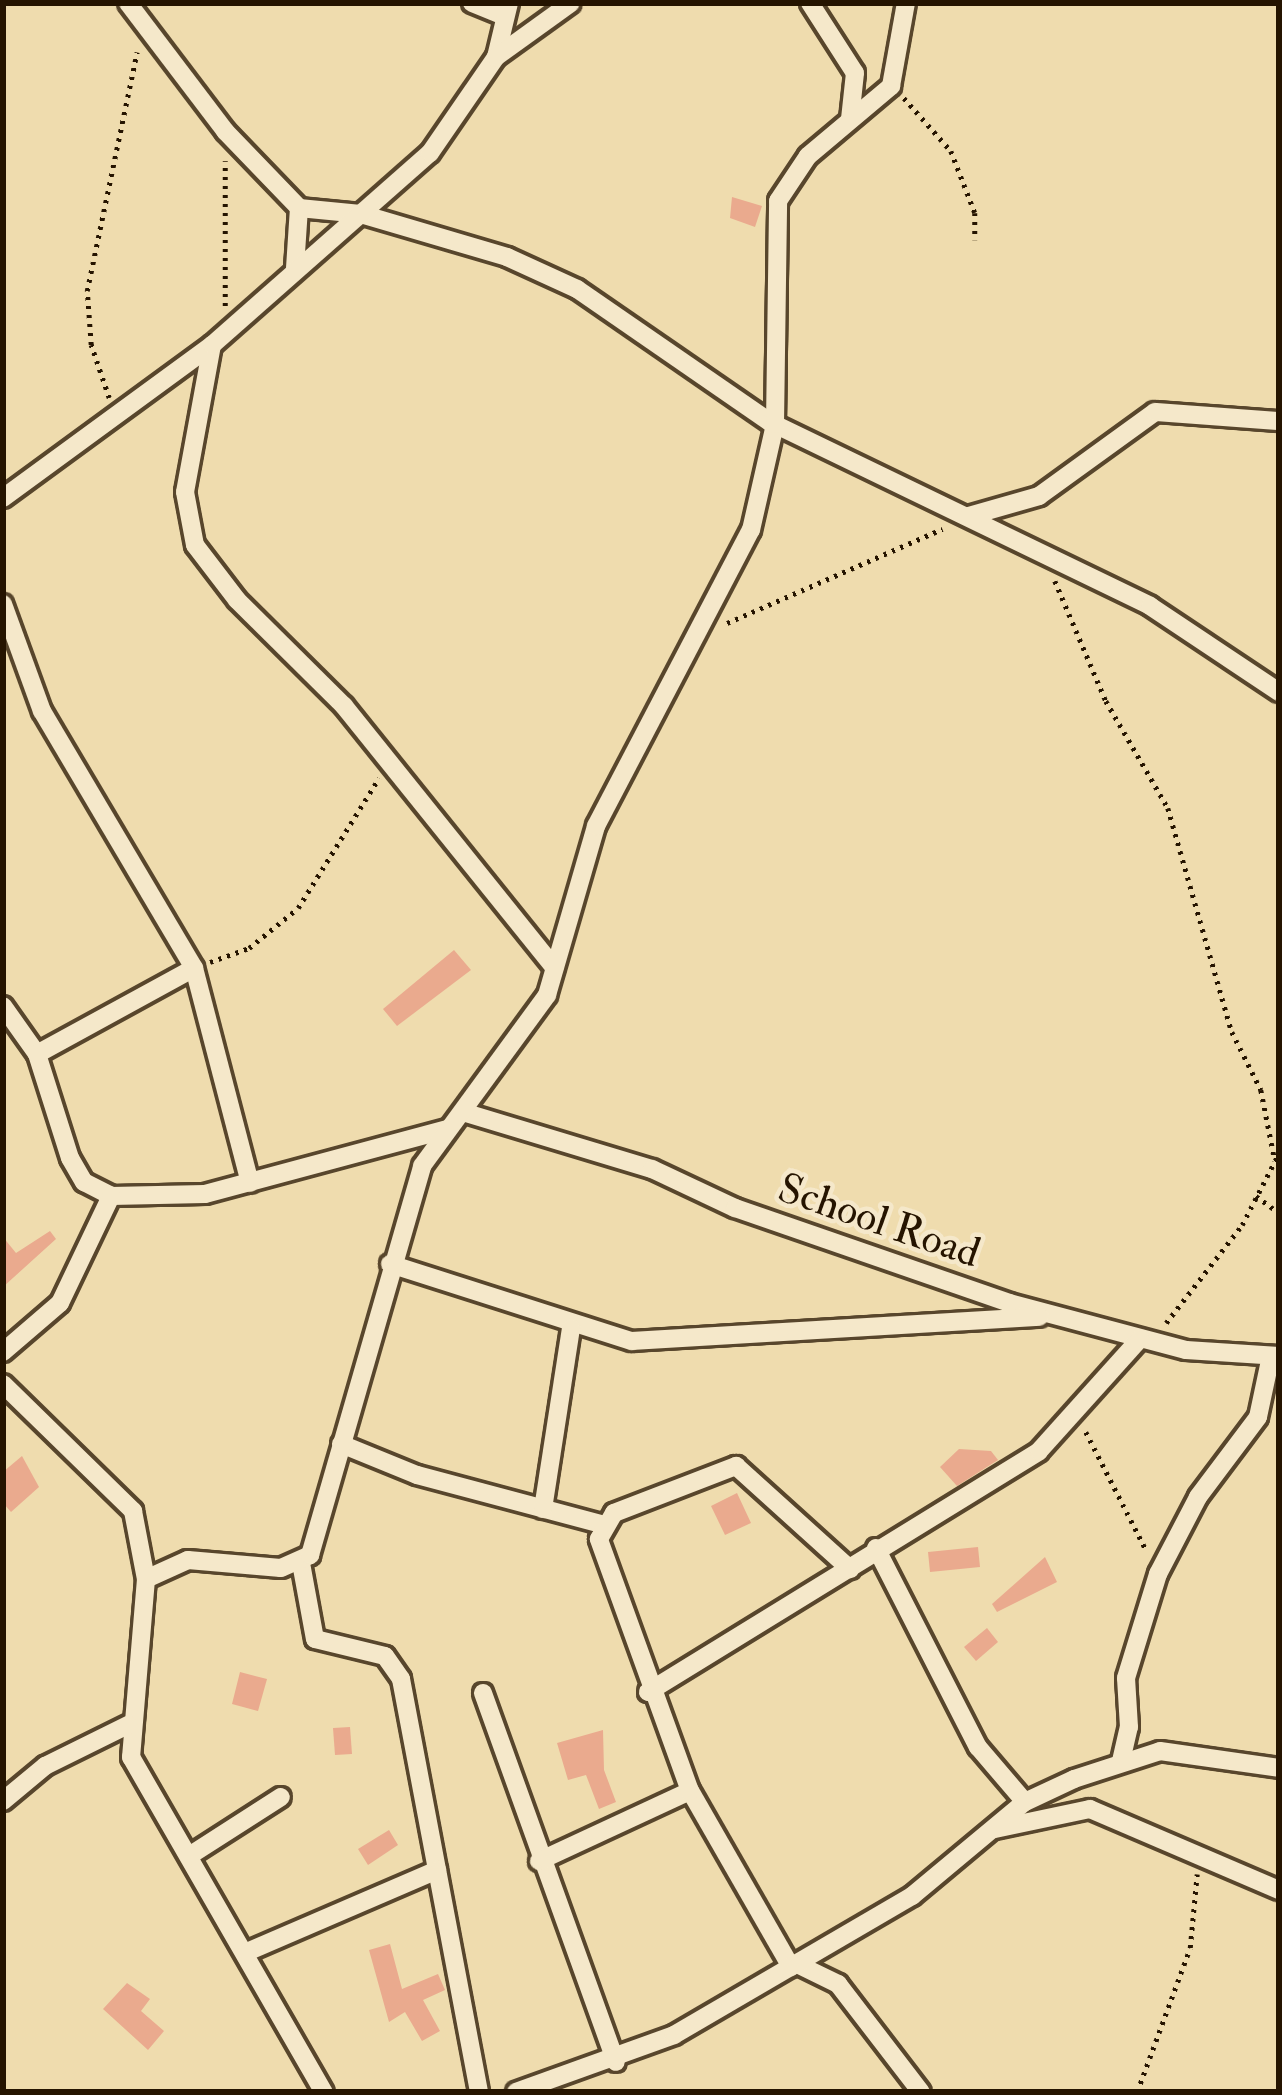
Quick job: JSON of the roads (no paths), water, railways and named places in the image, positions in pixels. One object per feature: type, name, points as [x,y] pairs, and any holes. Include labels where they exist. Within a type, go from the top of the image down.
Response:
[{"type":"street","points":[[128,3],[148,23],[225,131],[299,208],[362,214],[507,257],[578,289],[775,424],[1150,606],[1279,692]]},
{"type":"street","points":[[148,23],[161,3]]},
{"type":"street","points":[[3,498],[218,339],[362,214],[461,118],[496,57],[507,10],[472,3]]},
{"type":"street","points":[[496,57],[571,3]]},
{"type":"street","points":[[810,3],[855,73],[850,119]]},
{"type":"street","points":[[479,2092],[401,1679],[386,1656],[315,1639],[301,1563],[316,1540],[422,1166],[448,1129],[466,1113],[547,995],[596,826],[752,530],[775,424],[778,201],[808,156],[891,86],[906,3]]},
{"type":"street","points":[[293,272],[299,208]]},
{"type":"street","points":[[218,339],[184,492],[195,544],[237,600],[389,760],[555,968]]},
{"type":"street","points":[[969,516],[1039,496],[1155,412],[1279,421]]},
{"type":"street","points":[[3,604],[42,711],[194,968],[250,1184]]},
{"type":"street","points":[[37,1054],[194,968]]},
{"type":"street","points":[[3,1006],[37,1054],[70,1158],[84,1182],[111,1196],[160,1198],[250,1184],[448,1129]]},
{"type":"street","name":"School Road","points":[[466,1113],[652,1169],[862,1256],[1057,1316],[1147,1341],[1275,1356]]},
{"type":"street","points":[[3,1352],[60,1304],[111,1196]]},
{"type":"street","points":[[391,1264],[571,1328],[632,1341],[745,1340],[1057,1316]]},
{"type":"street","points":[[543,1509],[571,1328]]},
{"type":"street","points":[[648,1692],[1039,1451],[1147,1341]]},
{"type":"street","points":[[1121,1761],[1130,1726],[1126,1678],[1158,1574],[1198,1497],[1258,1417],[1275,1356]]},
{"type":"street","points":[[3,1384],[133,1510],[146,1580],[128,1725],[143,1787],[247,1952],[324,2092]]},
{"type":"street","points":[[341,1444],[417,1475],[602,1524],[736,1466],[850,1569]]},
{"type":"street","points":[[602,1524],[601,1560],[690,1791],[794,1965],[838,1984],[921,2092]]},
{"type":"street","points":[[876,1549],[979,1747],[1025,1802]]},
{"type":"street","points":[[146,1580],[188,1560],[301,1563]]},
{"type":"street","points":[[483,1693],[539,1861],[616,2062]]},
{"type":"street","points":[[3,1801],[45,1766],[128,1725]]},
{"type":"street","points":[[516,2092],[616,2062],[794,1965],[912,1896],[1025,1802],[1121,1761],[1203,1753],[1279,1768]]},
{"type":"street","points":[[539,1861],[690,1791]]},
{"type":"street","points":[[189,1856],[281,1797]]},
{"type":"street","points":[[985,1832],[1090,1809],[1279,1890]]},
{"type":"street","points":[[247,1952],[437,1870]]}]
